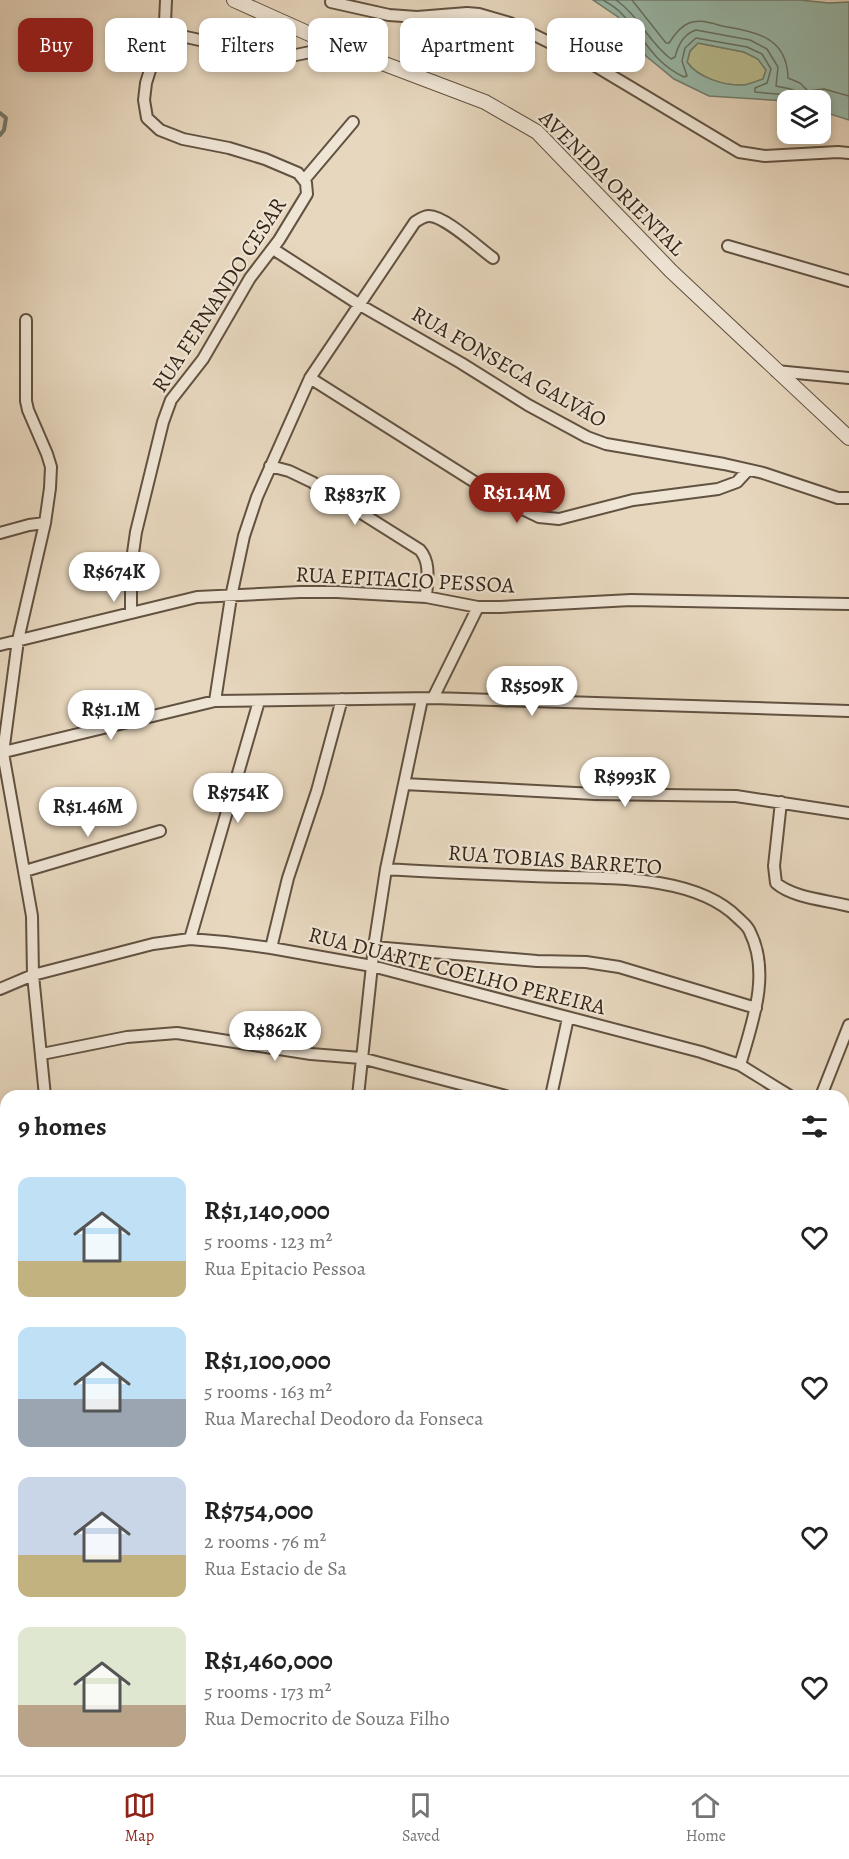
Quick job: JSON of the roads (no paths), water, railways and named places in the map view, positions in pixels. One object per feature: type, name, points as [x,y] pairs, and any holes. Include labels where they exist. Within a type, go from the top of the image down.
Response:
[{"type":"street","name":"RUA FERNANDO CESAR","points":[[165,18],[166,0]]},
{"type":"street","name":"AVENIDA ORIENTAL","points":[[234,0],[308,33]]},
{"type":"street","points":[[331,2],[396,16],[479,14],[510,23],[587,61],[746,155],[849,153]]},
{"type":"street","points":[[187,37],[241,49],[291,56],[308,52]]},
{"type":"street","name":"AVENIDA ORIENTAL","points":[[388,65],[467,94],[513,116],[537,132],[662,263],[849,438]]},
{"type":"street","name":"RUA FERNANDO CESAR","points":[[131,613],[130,567],[136,532],[163,422],[171,400],[203,359],[250,278],[273,249],[303,202],[307,188],[298,173],[265,159],[229,148],[183,139],[153,126],[147,117],[144,100],[149,72]]},
{"type":"street","points":[[304,180],[353,122]]},
{"type":"street","points":[[215,701],[231,597],[244,536],[256,497],[310,378],[416,222],[423,217],[431,216],[441,220],[493,258]]},
{"type":"street","points":[[729,246],[849,281]]},
{"type":"street","name":"RUA FONSECA GALVÃO","points":[[273,249],[360,305],[461,363],[528,405],[587,437],[606,444],[747,470],[792,481],[838,498],[849,498]]},
{"type":"street","points":[[26,320],[26,401],[48,454],[51,467],[50,488],[45,523],[18,640],[1,753],[26,871],[32,916],[33,975],[45,1090]]},
{"type":"street","points":[[776,370],[849,378]]},
{"type":"street","points":[[310,378],[500,498],[539,517],[559,519],[633,500],[718,489],[737,482],[747,470]]},
{"type":"street","points":[[270,466],[289,471],[312,482],[420,550],[426,557],[428,565],[426,597]]},
{"type":"street","points":[[0,533],[45,523]]},
{"type":"street","name":"RUA EPITACIO PESSOA","points":[[0,645],[197,597],[309,592],[426,597],[478,606],[500,607],[632,600],[849,604]]},
{"type":"street","points":[[358,1090],[374,947],[386,869],[404,784],[428,699],[478,606]]},
{"type":"street","points":[[271,948],[288,878],[312,808],[342,699]]},
{"type":"street","points":[[1,753],[215,701],[428,699],[849,711]]},
{"type":"street","points":[[190,939],[259,701]]},
{"type":"street","points":[[404,784],[595,794],[703,794],[781,802],[849,813]]},
{"type":"street","points":[[781,802],[773,876],[776,883],[793,893],[849,906]]},
{"type":"street","points":[[26,871],[160,831]]},
{"type":"street","name":"RUA TOBIAS BARRETO","points":[[386,869],[627,879],[687,890],[714,901],[733,913],[749,930],[758,954],[760,977],[756,1008],[740,1065]]},
{"type":"street","name":"RUA DUARTE COELHO PEREIRA","points":[[0,989],[33,975],[153,944],[190,939],[271,948],[372,966],[701,1052],[740,1065],[780,1090]]},
{"type":"street","points":[[374,947],[586,962],[619,968],[756,1008]]},
{"type":"street","points":[[552,1090],[568,1018]]},
{"type":"street","points":[[823,1090],[849,1025]]},
{"type":"street","points":[[42,1054],[127,1037],[177,1033],[311,1054],[361,1058],[483,1090]]},
{"type":"water","points":[[593,0],[849,2],[849,120],[831,114],[831,90],[777,90],[777,100],[709,96],[674,79],[646,56],[645,18],[619,18]],"holes":[[[698,43],[744,52],[758,59],[766,70],[763,79],[744,85],[729,84],[705,77],[687,62],[690,51]]]},
{"type":"waterway","points":[[0,113],[6,118],[4,130],[0,135]]}]
